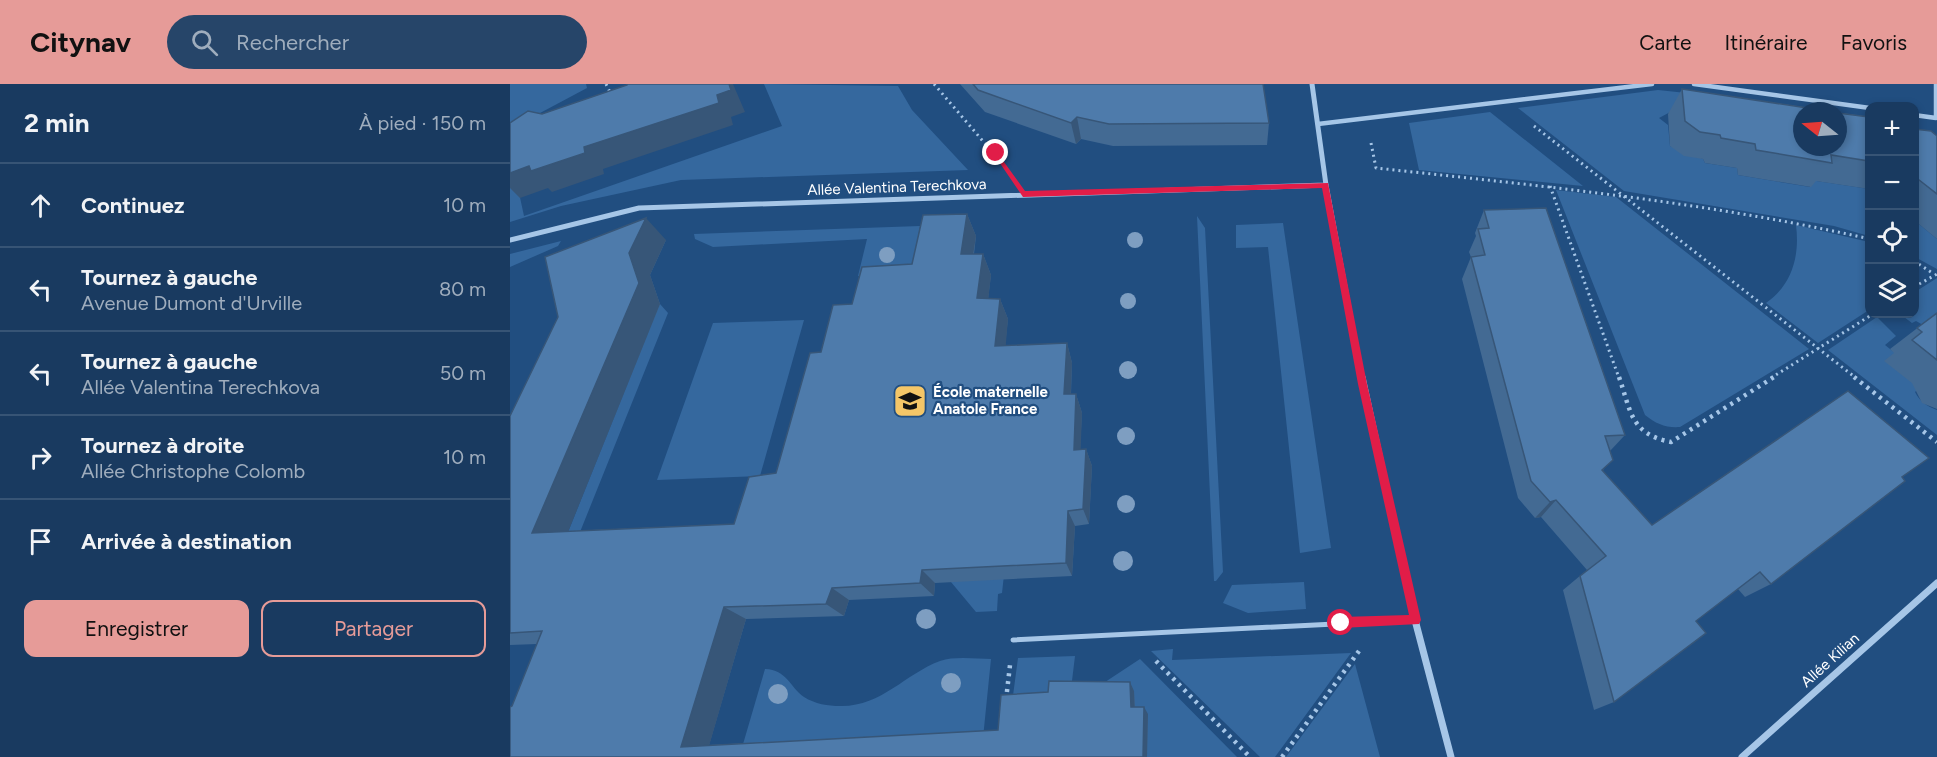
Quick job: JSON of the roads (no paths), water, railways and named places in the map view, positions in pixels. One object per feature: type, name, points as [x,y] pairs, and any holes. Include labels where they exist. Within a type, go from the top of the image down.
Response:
[{"type":"street","points":[[1312,84],[1326,185],[1363,384],[1415,620],[1451,757]]},
{"type":"street","points":[[1318,124],[1652,84]]},
{"type":"street","points":[[1694,84],[1865,107]]},
{"type":"street","points":[[1919,116],[1937,118],[1936,84]]},
{"type":"street","name":"Allée Valentina Terechkova","points":[[510,240],[639,208],[1326,185]]},
{"type":"street","name":"Allée Kilian","points":[[1742,757],[1937,583]]},
{"type":"lane","points":[[1013,640],[1415,620]]},
{"type":"place","name":"École maternelle Anatole France","points":[[910,401]]}]
